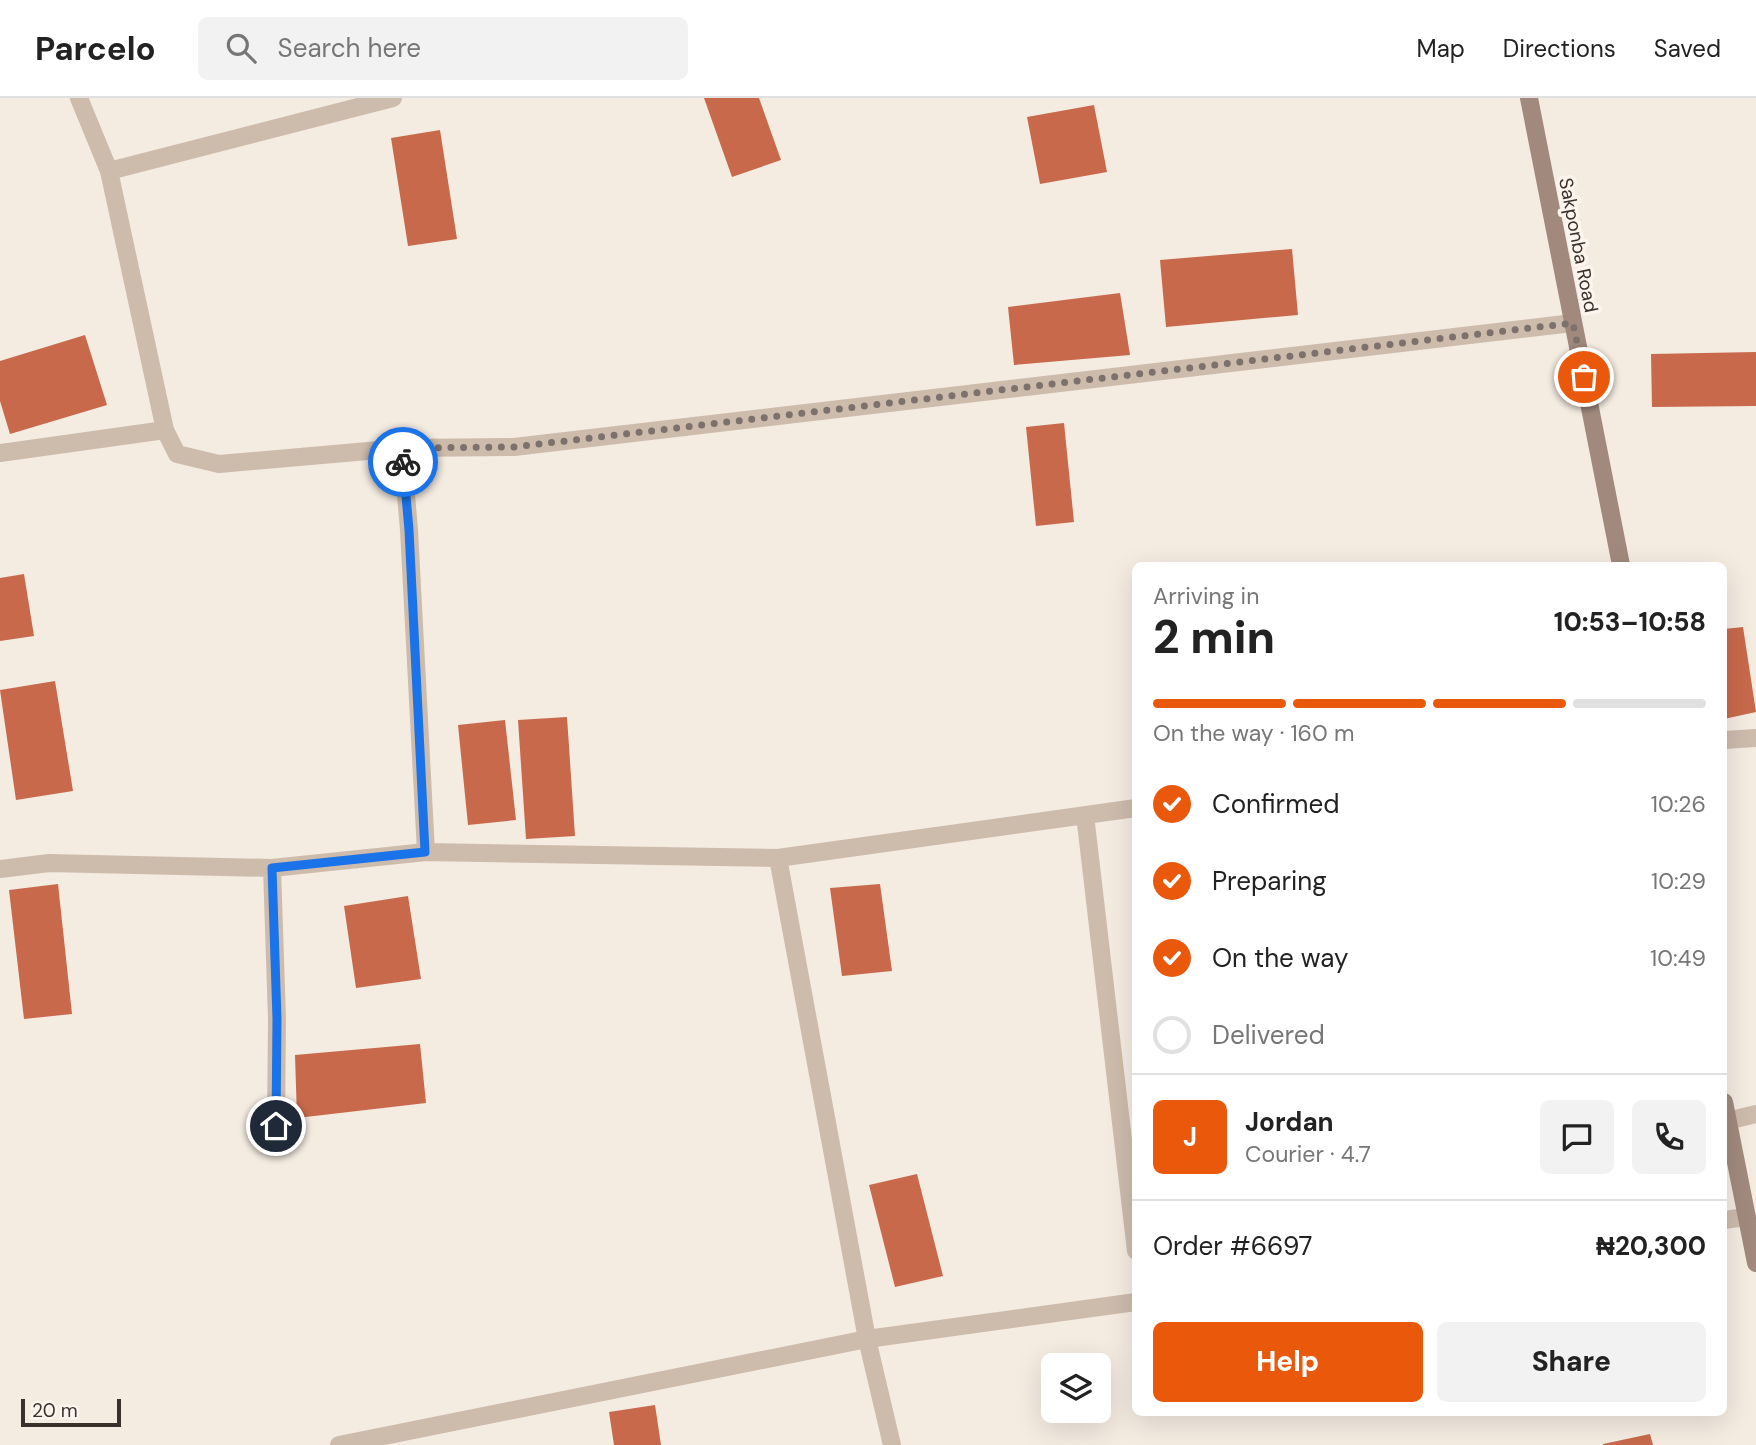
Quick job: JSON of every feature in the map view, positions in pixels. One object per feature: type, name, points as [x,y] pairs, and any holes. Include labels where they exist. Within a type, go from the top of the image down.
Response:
[{"type":"main road","name":"Sakponba Road","points":[[1529,98],[1620,562]]},
{"type":"main road","points":[[1727,1121],[1756,1263]]},
{"type":"street","points":[[79,98],[109,171],[165,430],[177,454],[219,464],[402,448],[514,447],[1573,323]]},
{"type":"street","points":[[109,171],[393,98]]},
{"type":"street","points":[[0,453],[165,430]]},
{"type":"street","points":[[402,448],[409,530],[425,852]]},
{"type":"street","points":[[1727,740],[1756,738]]},
{"type":"street","points":[[0,869],[49,863],[272,868],[425,852],[778,858],[1132,809]]},
{"type":"street","points":[[1086,815],[1132,1216]]},
{"type":"street","points":[[778,858],[867,1339],[892,1445]]},
{"type":"street","points":[[272,868],[277,1019],[276,1126]]},
{"type":"street","points":[[1727,1121],[1756,1114]]},
{"type":"street","points":[[1727,1220],[1746,1217]]},
{"type":"street","points":[[339,1445],[867,1339],[1132,1303]]},
{"type":"building","points":[[704,98],[759,98],[781,160],[732,177]]},
{"type":"building","points":[[1094,105],[1107,172],[1040,184],[1027,117]]},
{"type":"building","points":[[440,130],[457,239],[408,246],[391,138]]},
{"type":"building","points":[[1292,249],[1298,315],[1166,327],[1160,260]]},
{"type":"building","points":[[1120,293],[1130,355],[1014,365],[1008,307]]},
{"type":"building","points":[[85,335],[107,405],[10,434],[0,401],[0,361]]},
{"type":"building","points":[[1756,352],[1756,406],[1652,407],[1651,354]]},
{"type":"building","points":[[1064,423],[1074,522],[1036,526],[1026,427]]},
{"type":"building","points":[[24,574],[34,636],[0,641],[0,578]]},
{"type":"building","points":[[1743,627],[1756,712],[1727,718],[1727,629]]},
{"type":"building","points":[[55,681],[73,791],[16,800],[0,690]]},
{"type":"building","points":[[567,717],[575,836],[526,839],[518,720]]},
{"type":"building","points":[[505,720],[516,820],[468,825],[458,725]]},
{"type":"building","points":[[58,884],[72,1014],[24,1019],[9,890]]},
{"type":"building","points":[[880,884],[892,971],[842,976],[830,888]]},
{"type":"building","points":[[408,896],[421,979],[356,988],[344,906]]},
{"type":"building","points":[[420,1044],[426,1103],[297,1118],[295,1055]]},
{"type":"building","points":[[917,1174],[943,1276],[895,1287],[869,1185]]},
{"type":"building","points":[[655,1405],[661,1445],[614,1445],[609,1412]]},
{"type":"building","points":[[1650,1434],[1653,1445],[1603,1445],[1603,1444]]},
{"type":"way so far","points":[[403,462],[402,448],[514,447],[1573,323],[1584,377]]},
{"type":"route","points":[[276,1126],[277,1019],[272,868],[425,852],[409,530],[403,462]]}]
